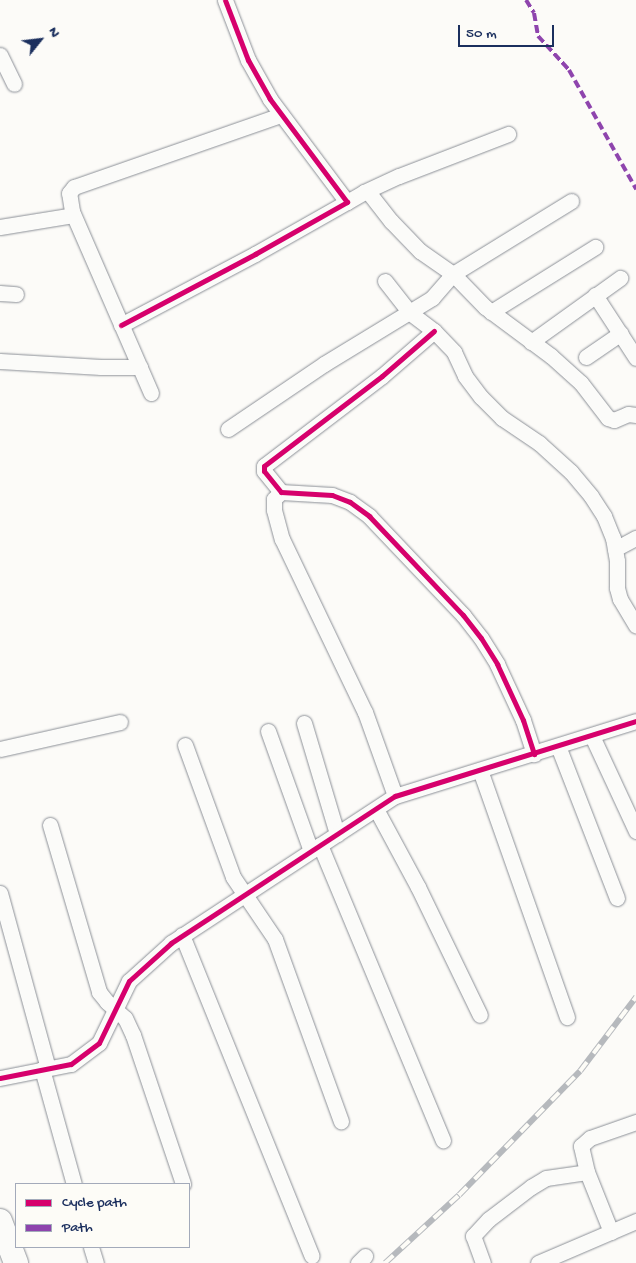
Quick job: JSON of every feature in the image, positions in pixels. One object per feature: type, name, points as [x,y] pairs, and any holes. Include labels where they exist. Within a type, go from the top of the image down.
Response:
[{"type":"main road","points":[[0,1222],[16,1263]]},
{"type":"street","points":[[225,0],[248,60],[281,115],[347,202]]},
{"type":"street","points":[[0,55],[14,84]]},
{"type":"street","points":[[151,392],[73,215],[69,193],[74,187],[281,115]]},
{"type":"street","points":[[121,325],[256,254],[364,192],[399,176],[508,134]]},
{"type":"street","points":[[364,192],[369,193],[391,221],[420,251],[453,274],[491,312],[531,342],[581,384],[608,418],[614,420],[628,414],[636,415]]},
{"type":"street","points":[[228,429],[324,364],[432,298],[453,274],[571,201]]},
{"type":"street","points":[[0,227],[26,225],[73,215]]},
{"type":"street","points":[[491,312],[595,247]]},
{"type":"street","points":[[531,342],[620,278]]},
{"type":"street","points":[[384,281],[409,312],[434,332],[454,352],[465,376],[481,397],[502,418],[539,443],[571,472],[604,516],[615,549],[618,594],[636,626]]},
{"type":"street","points":[[0,293],[16,294]]},
{"type":"street","points":[[595,295],[636,358]]},
{"type":"street","points":[[434,332],[382,376],[264,466],[264,471],[281,492],[332,495],[350,502],[369,516],[463,615],[481,638],[497,664],[523,720],[534,754]]},
{"type":"street","points":[[586,357],[621,333]]},
{"type":"street","points":[[0,361],[101,367],[140,367]]},
{"type":"street","points":[[281,492],[274,499],[274,510],[282,539],[365,712],[395,796]]},
{"type":"street","points":[[615,549],[636,538]]},
{"type":"street","points":[[0,1078],[71,1064],[99,1043],[129,981],[171,943],[395,796],[636,721]]},
{"type":"street","points":[[0,749],[120,722]]},
{"type":"street","points":[[304,723],[337,834]]},
{"type":"street","points":[[268,731],[316,848],[443,1140]]},
{"type":"street","points":[[592,736],[636,831]]},
{"type":"street","points":[[185,745],[233,877],[275,939],[341,1121]]},
{"type":"street","points":[[558,746],[617,898]]},
{"type":"street","points":[[480,770],[567,1017]]},
{"type":"street","points":[[376,809],[418,887],[480,1015]]},
{"type":"street","points":[[50,825],[100,992],[115,1010],[125,1018],[133,1035],[183,1183]]},
{"type":"street","points":[[0,893],[74,1183]]},
{"type":"street","points":[[182,935],[312,1256]]},
{"type":"street","points":[[612,1232],[587,1172],[581,1146],[590,1138],[636,1122]]},
{"type":"street","points":[[483,1263],[472,1236],[489,1219],[531,1186],[546,1178],[587,1172]]},
{"type":"street","points":[[538,1263],[636,1221]]},
{"type":"street","points":[[91,1248],[96,1263]]},
{"type":"railway","points":[[385,1263],[459,1195],[580,1071],[636,997]]},
{"type":"marked path","points":[[526,0],[534,13],[538,36],[569,70],[636,189]]},
{"type":"cycle path","points":[[121,325],[255,254],[347,202],[270,99],[248,60],[225,0]]},
{"type":"cycle path","points":[[434,331],[382,376],[264,466],[264,471],[281,492],[332,495],[350,502],[369,516],[463,615],[481,638],[497,664],[523,720],[534,754]]},
{"type":"cycle path","points":[[0,1078],[71,1064],[99,1043],[129,981],[171,943],[395,796],[636,721]]}]
